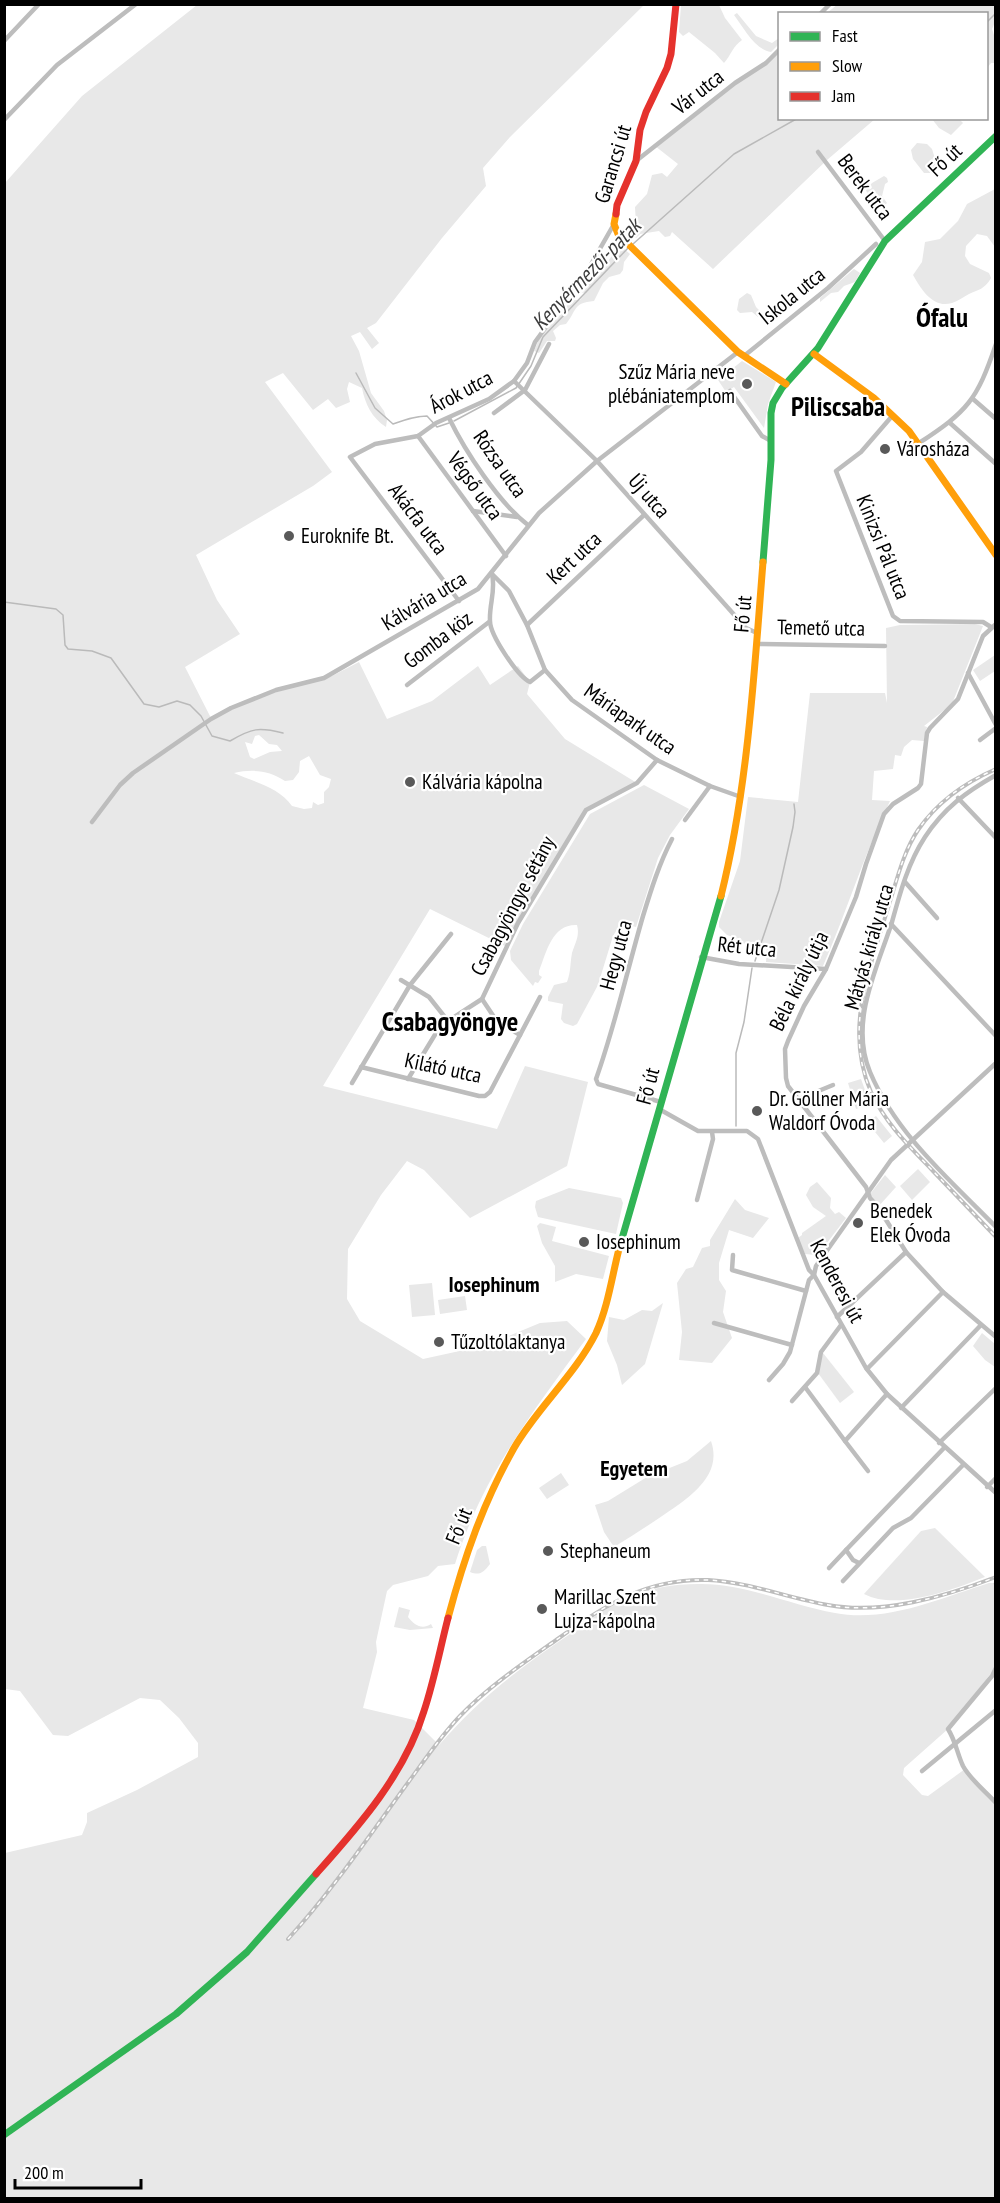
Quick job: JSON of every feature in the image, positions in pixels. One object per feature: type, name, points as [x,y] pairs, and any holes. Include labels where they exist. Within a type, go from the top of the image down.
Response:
[{"type":"main road","name":"Garancsi út","points":[[676,4],[671,54],[640,130],[636,161],[617,205],[614,224],[618,234],[741,354],[786,384]]},
{"type":"main road","name":"Fő út","points":[[4,2135],[176,2014],[247,1952],[354,1832],[382,1796],[415,1734],[428,1700],[462,1565],[483,1510],[511,1453],[585,1351],[596,1332],[732,852],[741,797],[757,644],[773,403],[786,384],[814,354],[885,241],[996,136]]},
{"type":"main road","points":[[814,354],[862,388],[893,415],[919,443],[996,555]]},
{"type":"street","points":[[4,120],[57,65],[136,4]]},
{"type":"street","points":[[4,40],[35,6]]},
{"type":"street","name":"Vár utca","points":[[636,161],[735,83],[766,63],[778,51]]},
{"type":"street","name":"Berek utca","points":[[818,152],[885,241]]},
{"type":"street","name":"Árok utca","points":[[350,457],[375,444],[418,436],[435,424],[451,421],[514,381],[527,363],[535,342],[589,268],[614,224]]},
{"type":"street","name":"Iskola utca","points":[[741,354],[876,244]]},
{"type":"street","points":[[860,259],[868,265]]},
{"type":"street","points":[[919,443],[950,423],[973,399],[996,344]]},
{"type":"street","points":[[494,413],[523,388],[549,345]]},
{"type":"street","name":"Kálvária utca","points":[[92,822],[120,785],[211,719],[231,708],[276,690],[324,678],[478,589],[528,525],[597,461],[741,354]]},
{"type":"street","name":"Új utca","points":[[514,381],[597,461],[746,628],[758,633]]},
{"type":"street","points":[[730,392],[762,436],[771,441]]},
{"type":"street","points":[[973,399],[996,419]]},
{"type":"street","name":"Kinizsi Pál utca","points":[[893,415],[861,452],[836,471],[893,616],[900,621],[983,622],[993,625]]},
{"type":"street","name":"Rózsa utca","points":[[451,421],[487,478],[518,517],[528,525]]},
{"type":"street","points":[[950,423],[996,464]]},
{"type":"street","name":"Végső utca","points":[[418,436],[506,555]]},
{"type":"street","name":"Akácfa utca","points":[[350,457],[459,601]]},
{"type":"street","points":[[472,511],[518,517]]},
{"type":"street","name":"Kert utca","points":[[527,625],[644,515]]},
{"type":"street","points":[[492,574],[495,585],[489,622],[496,639],[518,673],[526,680],[530,682],[545,670]]},
{"type":"street","name":"Máriapark utca","points":[[492,574],[509,591],[527,625],[545,670],[572,700],[657,760],[710,786],[741,797]]},
{"type":"street","name":"Gomba köz","points":[[407,685],[489,622]]},
{"type":"street","name":"Béla király útja","points":[[993,625],[983,636],[958,699],[933,723],[927,733],[921,784],[892,804],[884,814],[854,902],[826,969],[800,1013],[786,1046],[786,1082],[848,1162],[906,1252],[943,1292],[996,1337]]},
{"type":"street","name":"Temető utca","points":[[757,644],[885,646]]},
{"type":"street","points":[[968,673],[996,726],[980,740]]},
{"type":"street","name":"Csabagyöngye sétány","points":[[408,1078],[436,1033],[448,1021],[482,999],[518,922],[586,810],[637,783],[657,760]]},
{"type":"street","name":"Mátyás király utca","points":[[996,775],[958,798],[925,837],[915,855],[868,994],[863,1026],[869,1070],[894,1118],[996,1227]]},
{"type":"street","points":[[685,820],[710,786]]},
{"type":"street","points":[[958,798],[996,838]]},
{"type":"street","name":"Hegy utca","points":[[596,1082],[651,890],[663,856],[672,839]]},
{"type":"street","points":[[905,882],[937,918]]},
{"type":"street","points":[[891,924],[996,1036]]},
{"type":"street","points":[[352,1083],[410,985],[451,934]]},
{"type":"street","name":"Rét utca","points":[[701,957],[739,964],[826,969]]},
{"type":"street","points":[[401,980],[429,997],[448,1021]]},
{"type":"street","name":"Kilátó utca","points":[[361,1067],[485,1096],[490,1092],[540,997]]},
{"type":"street","points":[[482,999],[496,1020],[520,1035]]},
{"type":"street","points":[[769,1380],[783,1364],[792,1345],[809,1280],[814,1275],[816,1266],[891,1160],[996,1063]]},
{"type":"street","name":"Kenderesi út","points":[[596,1082],[660,1106],[698,1131],[747,1131],[758,1139],[809,1270],[867,1369],[901,1408],[996,1493]]},
{"type":"street","points":[[799,1098],[833,1085]]},
{"type":"street","points":[[697,1200],[713,1139],[712,1132]]},
{"type":"street","points":[[837,1317],[906,1252]]},
{"type":"street","points":[[733,1255],[732,1270],[806,1291]]},
{"type":"street","points":[[805,1260],[816,1266]]},
{"type":"street","points":[[867,1369],[943,1292]]},
{"type":"street","points":[[714,1323],[792,1345]]},
{"type":"street","points":[[792,1401],[817,1373],[821,1352],[841,1325]]},
{"type":"street","points":[[901,1408],[981,1325]]},
{"type":"street","points":[[805,1387],[868,1471]]},
{"type":"street","points":[[939,1443],[996,1388]]},
{"type":"street","points":[[844,1441],[887,1394]]},
{"type":"street","points":[[829,1568],[944,1448]]},
{"type":"street","points":[[843,1581],[893,1528],[911,1518],[963,1465]]},
{"type":"street","points":[[987,1486],[996,1478]]},
{"type":"street","points":[[846,1550],[853,1560],[859,1563]]},
{"type":"street","points":[[996,1668],[948,1730],[956,1743],[965,1769],[996,1803]]},
{"type":"street","points":[[922,1771],[996,1710]]},
{"type":"shaded area","points":[[838,4],[995,5],[995,22],[992,29],[995,38],[995,63],[991,63],[988,67],[988,12],[828,12]]},
{"type":"shaded area","points":[[197,5],[644,5],[510,137],[483,168],[486,186],[376,323],[367,328],[379,343],[372,349],[360,332],[351,336],[359,351],[371,393],[384,411],[387,420],[386,427],[370,410],[362,388],[349,382],[347,389],[350,402],[336,408],[328,399],[313,410],[283,373],[265,382],[332,472],[313,486],[196,555],[217,600],[240,634],[185,667],[212,720],[266,695],[332,676],[359,662],[387,719],[432,701],[478,666],[490,685],[518,666],[530,682],[527,694],[565,739],[637,783],[590,807],[554,862],[507,947],[430,909],[323,1086],[497,1129],[525,1066],[588,1082],[567,1166],[470,1218],[424,1170],[407,1161],[381,1195],[348,1249],[347,1299],[360,1321],[423,1359],[487,1345],[540,1323],[567,1321],[586,1339],[528,1419],[494,1474],[466,1532],[455,1564],[438,1566],[428,1576],[393,1585],[387,1591],[376,1642],[377,1652],[363,1708],[414,1720],[439,1745],[485,1699],[551,1647],[598,1614],[620,1602],[662,1587],[698,1584],[733,1587],[835,1613],[874,1615],[933,1602],[995,1583],[995,1668],[948,1729],[904,1768],[903,1775],[922,1795],[928,1796],[965,1769],[995,1803],[995,2198],[5,2198],[5,1853],[82,1835],[87,1822],[87,1813],[137,1790],[198,1757],[198,1743],[179,1718],[160,1700],[140,1698],[68,1736],[53,1735],[20,1691],[5,1689],[5,183],[82,96]],"holes":[[[259,735],[269,744],[277,745],[282,751],[270,752],[254,759],[250,757],[245,742],[252,744],[255,736]],[[309,756],[320,775],[331,779],[329,787],[324,792],[324,803],[318,805],[313,802],[312,808],[292,806],[287,799],[273,790],[234,773],[260,771],[285,781],[293,780],[299,772],[300,761]]]},
{"type":"shaded area","points":[[681,5],[719,5],[725,18],[742,40],[724,63],[689,32],[683,36],[679,32]]},
{"type":"shaded area","points":[[737,13],[756,36],[772,43],[778,39],[778,45],[771,52],[759,47],[734,15]]},
{"type":"shaded area","points":[[778,54],[778,120],[874,120],[827,160],[713,269],[672,232],[670,236],[665,237],[659,231],[640,234],[636,238],[627,229],[636,225],[635,207],[647,194],[652,175],[662,173],[667,177],[678,164],[655,146],[735,83]]},
{"type":"shaded area","points":[[933,120],[960,120],[963,123],[951,135],[939,128]]},
{"type":"shaded area","points":[[917,143],[927,144],[932,149],[937,165],[930,173],[924,173],[913,159],[911,150]]},
{"type":"shaded area","points":[[884,176],[888,182],[885,184],[882,196],[887,203],[878,210],[866,190],[872,183]]},
{"type":"shaded area","points":[[995,189],[995,247],[987,236],[977,234],[966,246],[965,256],[970,264],[989,273],[991,278],[981,289],[954,302],[945,304],[933,300],[924,292],[913,275],[922,262],[925,242],[940,239],[958,221],[967,204]]},
{"type":"shaded area","points":[[623,248],[630,254],[620,274],[609,277],[603,283],[594,301],[578,306],[566,324],[560,325],[553,331],[555,341],[547,341],[539,353],[534,351],[539,339],[571,300],[580,300],[586,293],[579,292],[597,260],[605,265],[615,252]]},
{"type":"shaded area","points":[[854,269],[860,273],[855,282],[844,286],[838,292],[831,293],[820,302],[820,298]]},
{"type":"shaded area","points":[[747,293],[751,295],[761,312],[758,317],[752,312],[740,313],[737,310],[739,299]]},
{"type":"shaded area","points":[[742,361],[776,382],[768,404],[764,428],[734,387],[726,392],[718,380]]},
{"type":"shaded area","points":[[975,624],[983,626],[952,704],[924,726],[927,727],[924,741],[912,740],[904,747],[901,756],[895,755],[893,769],[874,771],[872,800],[890,801],[823,966],[766,962],[767,945],[737,943],[736,938],[727,935],[719,927],[719,922],[740,861],[748,797],[798,802],[810,693],[885,693],[887,703],[886,628],[900,625]]},
{"type":"shaded area","points":[[995,655],[995,671],[980,681],[973,670]]},
{"type":"shaded area","points":[[644,785],[689,809],[670,835],[658,858],[636,927],[621,923],[613,936],[598,985],[577,1024],[573,1026],[564,1023],[561,1019],[563,1004],[548,1001],[548,997],[554,985],[567,982],[572,953],[578,936],[577,925],[562,929],[556,934],[548,947],[539,971],[542,977],[533,986],[511,960],[510,951],[523,924],[590,814]]},
{"type":"shaded area","points":[[861,1079],[870,1104],[856,1109],[848,1083]]},
{"type":"shaded area","points":[[876,1116],[892,1136],[884,1143],[867,1122]]},
{"type":"shaded area","points":[[918,1169],[930,1182],[912,1200],[900,1186]]},
{"type":"shaded area","points":[[885,1175],[896,1187],[878,1207],[870,1194]]},
{"type":"shaded area","points":[[817,1182],[831,1198],[830,1208],[835,1214],[839,1212],[846,1218],[816,1255],[805,1254],[798,1238],[826,1216],[813,1207],[806,1195],[810,1187]]},
{"type":"shaded area","points":[[569,1188],[621,1198],[623,1203],[616,1234],[538,1217],[536,1201]]},
{"type":"shaded area","points":[[735,1199],[745,1210],[769,1218],[753,1238],[729,1230],[719,1263],[719,1280],[726,1291],[723,1312],[732,1338],[712,1363],[679,1360],[682,1332],[677,1283],[686,1269],[693,1267],[702,1248],[710,1246],[710,1240]]},
{"type":"shaded area","points":[[540,1223],[556,1227],[552,1241],[609,1256],[603,1279],[576,1274],[555,1282],[555,1266],[542,1243],[537,1226]]},
{"type":"shaded area","points":[[432,1283],[435,1315],[412,1317],[409,1285]]},
{"type":"shaded area","points":[[465,1296],[467,1310],[440,1314],[438,1300]]},
{"type":"shaded area","points":[[663,1303],[645,1364],[622,1385],[607,1341],[609,1317],[624,1320],[642,1310],[652,1311]]},
{"type":"shaded area","points":[[982,1333],[995,1344],[995,1367],[985,1360],[973,1346]]},
{"type":"shaded area","points":[[823,1353],[854,1392],[840,1403],[818,1373]]},
{"type":"shaded area","points":[[711,1441],[712,1464],[702,1484],[675,1507],[614,1547],[604,1532],[595,1505],[608,1501],[647,1477],[687,1461]]},
{"type":"shaded area","points":[[561,1473],[569,1485],[547,1499],[539,1488]]},
{"type":"shaded area","points":[[935,1528],[985,1577],[941,1593],[908,1600],[877,1599],[864,1594],[921,1531]]},
{"type":"shaded area","points":[[486,1546],[490,1564],[482,1573],[470,1572],[477,1550]]},
{"type":"shaded area","points":[[399,1607],[410,1610],[408,1617],[416,1624],[424,1627],[431,1624],[433,1628],[410,1630],[394,1627]]},
{"type":"waterway","name":"Kenyérmezői-patak","points":[[988,21],[996,13]]},
{"type":"waterway","name":"Kenyérmezői-patak","points":[[633,244],[734,154],[794,120]]},
{"type":"waterway","name":"Kenyérmezői-patak","points":[[454,421],[516,388],[531,366],[543,337],[629,247]]},
{"type":"waterway","name":"Kenyérmezői-patak","points":[[356,373],[375,408],[393,424],[414,417],[427,416],[437,427],[449,423]]},
{"type":"waterway","name":"Kenyérmezői-patak","points":[[4,602],[56,609],[63,615],[65,645],[68,649],[92,651],[111,658],[144,704],[159,707],[177,701],[190,705],[201,716],[212,736],[230,741],[244,733],[256,730],[283,733]]},
{"type":"waterway","points":[[755,961],[779,890],[793,827],[794,804]]},
{"type":"waterway","points":[[736,1126],[736,1053],[744,1022],[752,968]]},
{"type":"railway","points":[[996,769],[952,794],[934,810],[912,839],[900,869],[873,956],[859,1023],[863,1069],[871,1092],[883,1114],[907,1144],[996,1237]]},
{"type":"railway","points":[[288,1939],[335,1883],[432,1749],[460,1716],[508,1675],[611,1604],[666,1583],[708,1580],[753,1587],[828,1605],[870,1608],[934,1597],[996,1577]]},
{"type":"traffic: fast","points":[[763,562],[773,403],[782,388],[818,348],[885,241],[996,136]]},
{"type":"traffic: fast","points":[[619,1249],[721,896]]},
{"type":"traffic: fast","points":[[4,2135],[176,2014],[247,1952],[316,1874]]},
{"type":"traffic: slow","points":[[616,214],[614,224],[618,234],[738,352],[786,384]]},
{"type":"traffic: slow","points":[[814,354],[874,398],[909,431],[996,555]]},
{"type":"traffic: slow","points":[[721,896],[744,772],[763,562]]},
{"type":"traffic: slow","points":[[448,1618],[475,1531],[503,1469],[523,1433],[578,1363],[596,1333],[607,1302],[619,1249]]},
{"type":"traffic: jam","points":[[616,214],[617,205],[636,161],[640,130],[646,112],[667,68],[671,54],[676,4]]},
{"type":"traffic: jam","points":[[316,1874],[364,1818],[393,1778],[405,1756],[416,1734],[428,1700],[448,1618]]},
{"type":"place","name":"Szűz Mária neve plébániatemplom","points":[[747,384]]},
{"type":"place","name":"Városháza","points":[[885,449]]},
{"type":"place","name":"Euroknife Bt.","points":[[289,536]]},
{"type":"place","name":"Kálvária kápolna","points":[[410,782]]},
{"type":"place","name":"Dr. Göllner Mária Waldorf Óvoda","points":[[757,1111]]},
{"type":"place","name":"Benedek Elek Óvoda","points":[[858,1223]]},
{"type":"place","name":"Iosephinum","points":[[584,1242]]},
{"type":"place","name":"Tűzoltólaktanya","points":[[439,1342]]},
{"type":"place","name":"Stephaneum","points":[[548,1551]]},
{"type":"place","name":"Marillac Szent Lujza-kápolna","points":[[542,1609]]},
{"type":"district","name":"Ófalu","points":[[942,318]]},
{"type":"district","name":"Piliscsaba","points":[[838,407]]},
{"type":"district","name":"Csabagyöngye","points":[[450,1022]]},
{"type":"district","name":"Iosephinum","points":[[494,1284]]},
{"type":"district","name":"Egyetem","points":[[634,1468]]}]
